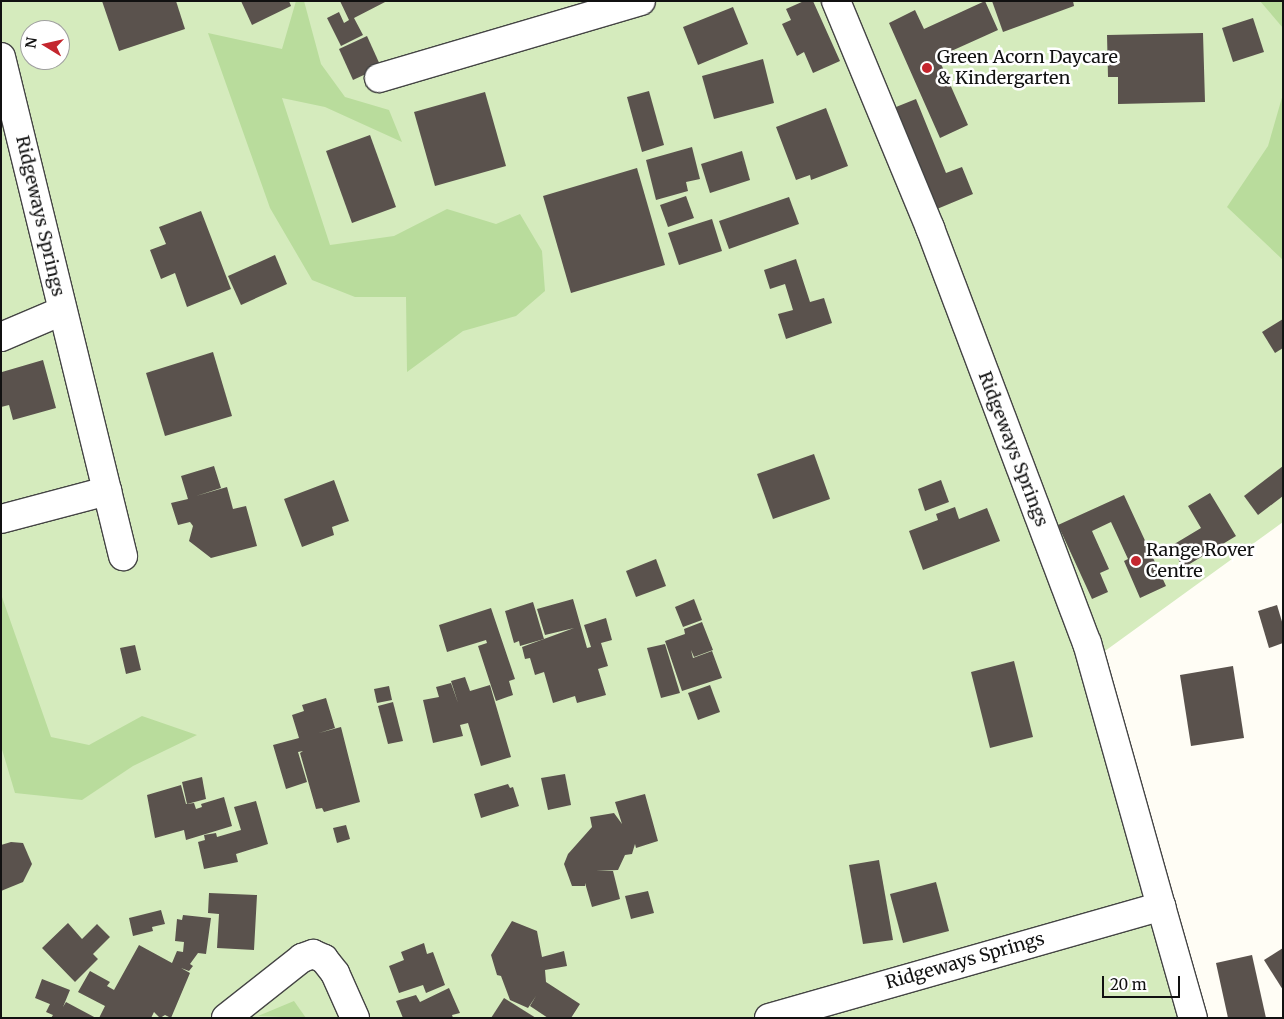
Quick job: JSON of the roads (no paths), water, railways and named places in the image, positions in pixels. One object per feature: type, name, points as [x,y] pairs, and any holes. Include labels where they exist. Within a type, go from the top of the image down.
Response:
[{"type":"street","points":[[379,78],[641,1]]},
{"type":"street","name":"Ridgeways Springs","points":[[836,1],[930,228],[1087,643],[1193,1018]]},
{"type":"street","name":"Ridgeways Springs","points":[[1,57],[62,311],[81,375],[123,556]]},
{"type":"street","points":[[1,337],[62,311]]},
{"type":"street","points":[[1,520],[107,491]]},
{"type":"street","name":"Ridgeways Springs","points":[[772,1017],[1161,906]]},
{"type":"street","points":[[226,1018],[302,958],[313,954],[324,959],[334,973],[355,1018]]},
{"type":"place","name":"Green Acorn Daycare & Kindergarten","points":[[927,68]]},
{"type":"place","name":"Range Rover Centre","points":[[1136,561]]}]
